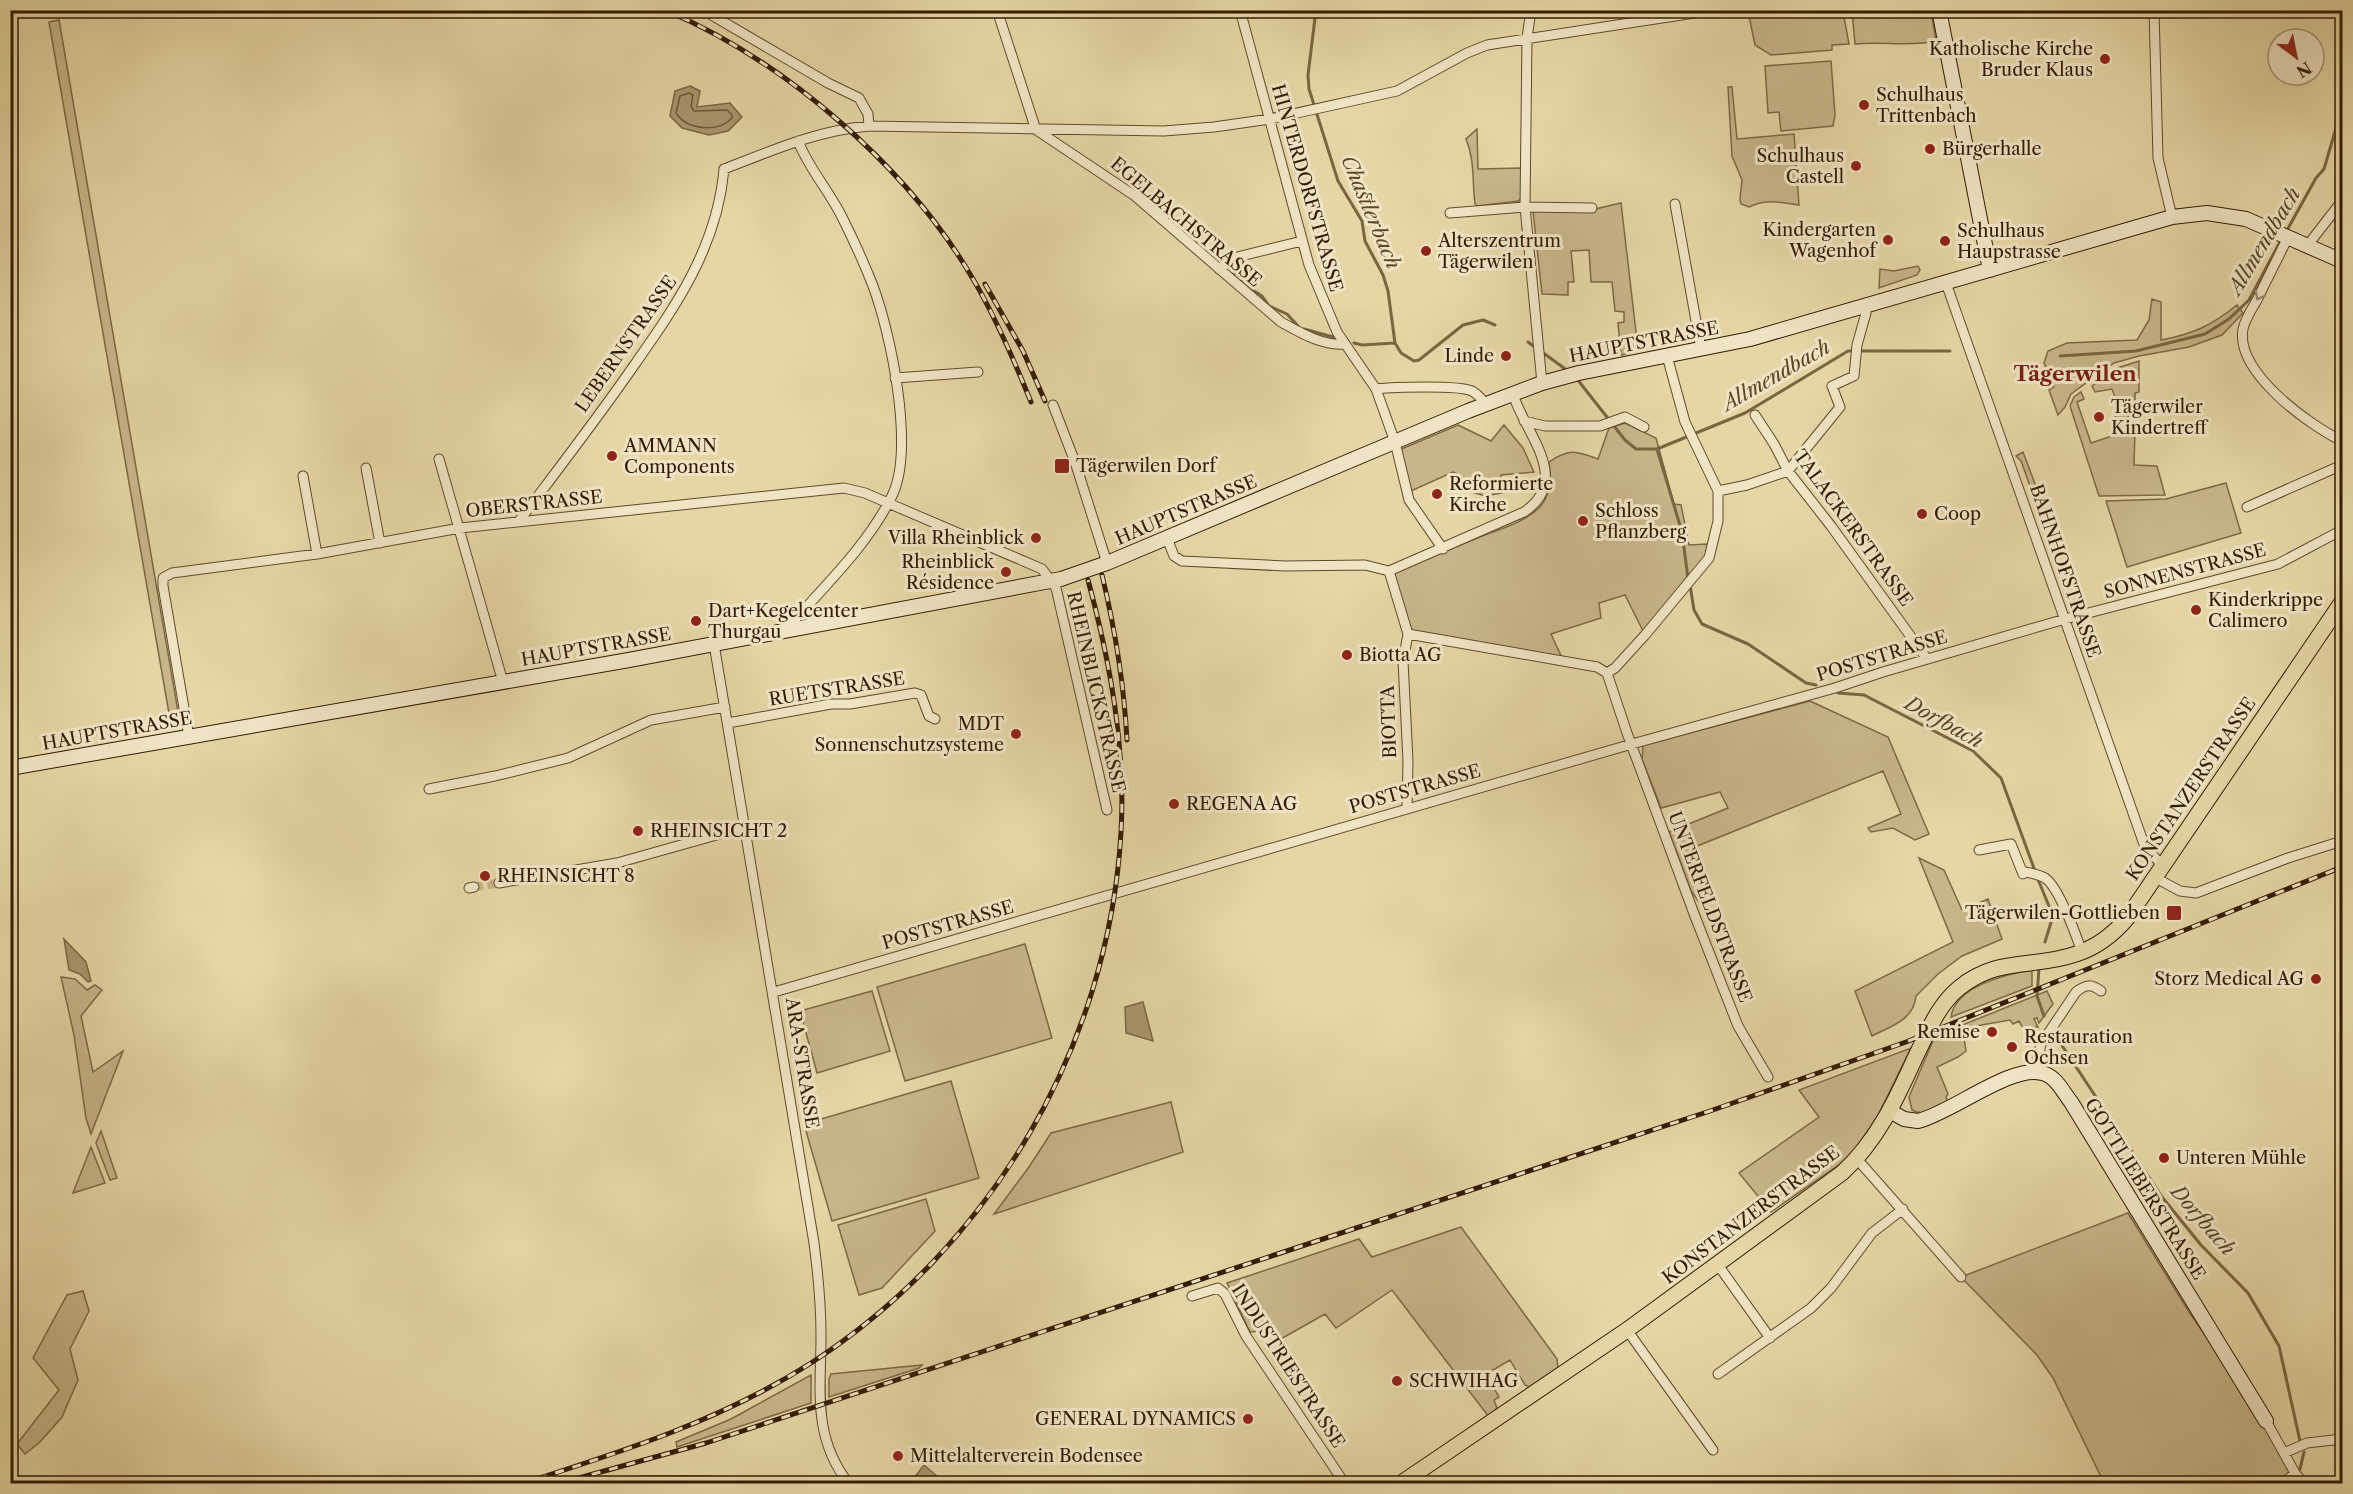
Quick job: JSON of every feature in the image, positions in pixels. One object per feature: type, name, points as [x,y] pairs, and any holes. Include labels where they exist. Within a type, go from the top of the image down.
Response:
[{"type":"main road","name":"KONSTANZERSTRASSE","points":[[1400,1484],[1627,1330],[1824,1187],[1857,1159],[1890,1112],[1930,1026],[1942,1007],[1957,990],[1981,974],[2011,964],[2082,952],[2099,943],[2122,924],[2343,602]]},
{"type":"main road","points":[[642,1484],[665,1482],[709,1484]]},
{"type":"street","points":[[703,10],[828,83],[859,98],[868,114],[869,126]]},
{"type":"street","points":[[997,10],[1036,130]]},
{"type":"street","name":"HINTERDORFSTRASSE","points":[[1240,10],[1302,241],[1327,313],[1376,389],[1395,442],[1411,505],[1443,549]]},
{"type":"street","points":[[1531,10],[1527,38],[1526,207],[1537,305],[1538,354],[1542,383]]},
{"type":"street","points":[[785,631],[837,574],[888,503],[897,481],[903,427],[895,378],[873,287],[836,203],[803,156],[798,141],[829,131],[869,126],[1164,131],[1270,119],[1397,91],[1472,50],[1504,41],[1714,10]]},
{"type":"street","points":[[1939,10],[1990,270]]},
{"type":"street","points":[[2154,10],[2158,158],[2172,218]]},
{"type":"street","name":"EGELBACHSTRASSE","points":[[1036,130],[1135,196],[1281,322],[1305,336],[1335,345],[1345,344]]},
{"type":"street","name":"LEBERNSTRASSE","points":[[519,521],[618,389],[681,297],[696,270],[707,241],[722,189],[724,169],[798,141]]},
{"type":"street","points":[[2307,246],[2343,201]]},
{"type":"street","points":[[1675,204],[1701,349]]},
{"type":"street","points":[[1450,213],[1526,207],[1592,207]]},
{"type":"street","name":"HAUPTSTRASSE","points":[[10,768],[503,682],[1052,581],[1107,563],[1486,404],[1542,383],[1579,373],[1750,339],[2172,218],[2207,213],[2246,219],[2343,261]]},
{"type":"street","points":[[2284,235],[2244,325],[2243,345],[2252,366],[2262,380],[2315,426],[2343,441]]},
{"type":"street","points":[[1218,268],[1233,258],[1302,241]]},
{"type":"street","name":"BAHNHOFSTRASSE","points":[[1946,283],[2145,847],[2158,871],[2180,891],[2196,894],[2288,858],[2343,841]]},
{"type":"street","points":[[1718,491],[1747,485],[1788,471],[1840,406],[1832,386],[1854,376],[1855,356],[1866,313],[1865,307]]},
{"type":"street","points":[[1389,571],[1408,634],[1597,667],[1607,673],[1615,668],[1709,558],[1718,521],[1718,491],[1679,404],[1667,356]]},
{"type":"street","points":[[895,378],[978,372]]},
{"type":"street","points":[[1376,389],[1397,387],[1466,389],[1478,395],[1486,404]]},
{"type":"street","points":[[1167,538],[1174,556],[1182,561],[1285,566],[1365,566],[1389,571],[1443,549],[1524,512],[1538,500],[1545,483],[1544,461],[1539,445],[1518,410],[1513,394]]},
{"type":"street","points":[[1053,405],[1075,462],[1107,563]]},
{"type":"street","name":"TALACKERSTRASSE","points":[[1755,415],[1788,471],[1831,526],[1927,659]]},
{"type":"street","points":[[1524,421],[1545,426],[1611,423],[1625,417],[1644,427]]},
{"type":"street","points":[[439,459],[503,682]]},
{"type":"street","points":[[2247,507],[2343,465]]},
{"type":"street","points":[[366,468],[380,543]]},
{"type":"street","points":[[303,476],[317,555]]},
{"type":"street","name":"OBERSTRASSE","points":[[189,737],[163,586],[163,578],[172,573],[317,555],[460,528],[838,488],[865,494],[888,503],[1042,569],[1052,581]]},
{"type":"street","name":"SONNENSTRASSE","points":[[2065,620],[2278,564],[2343,530]]},
{"type":"street","name":"RHEINBLICKSTRASSE","points":[[1052,581],[1056,588],[1107,810]]},
{"type":"street","name":"POSTSTRASSE","points":[[774,992],[2065,620]]},
{"type":"street","name":"BIOTTA","points":[[1407,809],[1408,760],[1403,662],[1408,634]]},
{"type":"street","name":"ARA-STRASSE","points":[[714,644],[774,992],[814,1243],[821,1296],[819,1400],[821,1422],[837,1466],[849,1484]]},
{"type":"street","name":"UNTERFELDSTRASSE","points":[[1607,673],[1696,919],[1738,1026],[1768,1077]]},
{"type":"street","name":"RUETSTRASSE","points":[[728,723],[831,704],[850,704],[915,693],[923,698],[929,716],[935,719]]},
{"type":"street","points":[[429,789],[568,758],[651,720],[725,707]]},
{"type":"street","points":[[499,883],[617,863],[745,827]]},
{"type":"street","points":[[1979,850],[2011,844],[2029,874],[2051,883],[2066,911],[2082,952]]},
{"type":"street","points":[[1890,1112],[1908,1120],[1923,1120],[2007,1079],[2023,1073],[2035,1072],[2037,1056],[2044,1038],[2076,992],[2084,986],[2093,985],[2101,991]]},
{"type":"street","name":"GOTTLIEBERSTRASSE","points":[[2035,1072],[2044,1073],[2053,1078],[2071,1102],[2266,1421],[2288,1451],[2300,1478]]},
{"type":"street","points":[[1857,1159],[1961,1277]]},
{"type":"street","points":[[1718,1374],[1811,1308],[1831,1288],[1872,1233],[1903,1209]]},
{"type":"street","points":[[1718,1265],[1770,1338]]},
{"type":"street","name":"INDUSTRIESTRASSE","points":[[1192,1296],[1218,1288],[1225,1294],[1246,1336],[1345,1484]]},
{"type":"street","points":[[1627,1330],[1713,1450]]},
{"type":"street","points":[[2288,1451],[2307,1443],[2343,1439]]},
{"type":"street","points":[[2283,1484],[2300,1478]]},
{"type":"shaded area","points":[[1748,11],[1843,11],[1849,44],[1832,45],[1832,50],[1771,55],[1755,45]]},
{"type":"shaded area","points":[[1852,11],[1931,11],[1936,41],[1916,44],[1855,44]]},
{"type":"shaded area","points":[[59,20],[180,723],[171,725],[49,22]]},
{"type":"shaded area","points":[[1831,61],[1835,115],[1833,126],[1781,131],[1779,112],[1768,113],[1765,66]]},
{"type":"shaded area","points":[[1728,87],[1732,87],[1737,139],[1794,134],[1799,205],[1767,202],[1749,207],[1741,204],[1742,180],[1732,156]]},
{"type":"shaded area","points":[[1477,129],[1478,169],[1521,168],[1521,198],[1519,201],[1477,206],[1475,204],[1472,163],[1466,139]]},
{"type":"shaded area","points":[[1621,203],[1638,349],[1621,355],[1618,323],[1624,322],[1624,312],[1615,311],[1612,282],[1591,282],[1589,250],[1571,251],[1574,282],[1568,282],[1568,295],[1542,294],[1533,211],[1591,210]]},
{"type":"shaded area","points":[[1918,266],[1920,270],[1917,275],[1879,288],[1880,269],[1894,271]]},
{"type":"shaded area","points":[[2152,299],[2161,302],[2161,340],[2202,328],[2237,305],[2243,313],[2222,335],[2189,347],[2114,363],[2071,394],[2058,415],[2049,390],[2054,387],[2044,363],[2048,351],[2067,343],[2137,340],[2149,320]]},
{"type":"shaded area","points":[[2139,361],[2139,392],[2135,393],[2135,413],[2128,414],[2130,430],[2135,430],[2134,465],[2157,466],[2165,495],[2099,496],[2070,406],[2074,397],[2081,392],[2084,399],[2077,402],[2091,443],[2121,433],[2114,412],[2117,403],[2112,389],[2095,392],[2092,386],[2114,369]]},
{"type":"shaded area","points":[[1625,423],[1656,438],[1674,504],[1681,505],[1689,545],[1707,544],[1709,558],[1645,635],[1625,595],[1599,603],[1601,618],[1551,634],[1563,660],[1408,634],[1389,571],[1505,528],[1527,517],[1540,507],[1546,497],[1550,480],[1549,462],[1562,454],[1573,452],[1598,459],[1609,428]]},
{"type":"shaded area","points":[[1458,425],[1491,441],[1504,425],[1523,448],[1534,472],[1501,475],[1502,493],[1485,496],[1462,489],[1456,473],[1453,472],[1411,491],[1399,450]]},
{"type":"shaded area","points":[[2023,452],[2044,508],[2038,508],[2021,461],[2016,456]]},
{"type":"shaded area","points":[[2226,483],[2241,533],[2127,567],[2106,501],[2166,499]]},
{"type":"shaded area","points":[[1810,701],[1888,737],[1929,834],[1915,840],[1893,828],[1871,832],[1868,828],[1901,814],[1883,771],[1690,849],[1708,898],[1699,902],[1691,891],[1669,832],[1728,808],[1720,792],[1661,808],[1642,759],[1643,745]]},
{"type":"shaded area","points":[[1919,858],[1944,870],[1962,910],[1988,899],[2002,939],[1962,956],[1938,974],[1916,996],[1911,1011],[1906,1017],[1872,1036],[1855,991],[1953,942]]},
{"type":"shaded area","points":[[1025,944],[1052,1038],[905,1081],[877,987]]},
{"type":"shaded area","points":[[2032,970],[2032,986],[1951,1017],[1962,997],[1984,983]]},
{"type":"shaded area","points":[[61,977],[75,979],[87,990],[95,985],[102,990],[81,1016],[93,1072],[123,1051],[91,1134],[86,1118],[74,1035]]},
{"type":"shaded area","points":[[872,991],[890,1051],[817,1073],[800,1011]]},
{"type":"shaded area","points":[[2047,991],[2053,1004],[2039,1023],[2037,1018],[2034,1019],[2038,1027],[2023,1028],[2019,1021],[2013,1024],[2010,1020],[1976,1026],[1963,1032],[1966,1051],[1937,1067],[1948,1094],[1946,1097],[1948,1103],[1925,1112],[1912,1110],[1909,1097],[1935,1036]]},
{"type":"shaded area","points":[[1911,1048],[1877,1117],[1850,1157],[1771,1212],[1739,1173],[1819,1117],[1799,1090]]},
{"type":"shaded area","points":[[951,1081],[979,1178],[832,1221],[804,1124]]},
{"type":"shaded area","points":[[1171,1102],[1183,1152],[994,1214],[1051,1133]]},
{"type":"shaded area","points":[[101,1131],[117,1178],[110,1180],[96,1143]]},
{"type":"shaded area","points":[[91,1147],[105,1183],[73,1193]]},
{"type":"shaded area","points":[[926,1199],[935,1231],[882,1288],[859,1295],[838,1225]]},
{"type":"shaded area","points":[[2128,1213],[2189,1312],[2274,1434],[2295,1473],[2284,1483],[2104,1483],[2053,1378],[2037,1355],[1961,1277]]},
{"type":"shaded area","points":[[1461,1227],[1557,1359],[1558,1369],[1532,1388],[1525,1385],[1510,1360],[1486,1374],[1499,1397],[1494,1400],[1497,1408],[1489,1417],[1392,1290],[1336,1328],[1325,1314],[1279,1340],[1269,1331],[1250,1332],[1227,1283],[1359,1239],[1372,1257]]},
{"type":"shaded area","points":[[83,1291],[89,1311],[70,1349],[78,1380],[62,1417],[40,1442],[25,1454],[17,1444],[59,1390],[33,1358],[67,1295]]},
{"type":"shaded area","points":[[922,1365],[919,1368],[829,1397],[831,1374]]},
{"type":"shaded area","points":[[811,1375],[811,1403],[677,1447],[676,1442],[731,1419]]},
{"type":"water","points":[[690,86],[700,91],[697,107],[730,103],[742,117],[728,131],[709,135],[682,128],[670,116],[675,91]]},
{"type":"water","points":[[64,939],[86,962],[91,981],[88,982],[80,974],[69,970]]},
{"type":"water","points":[[1143,1002],[1153,1041],[1126,1033],[1125,1007]]},
{"type":"water","points":[[924,1465],[945,1483],[910,1483]]},
{"type":"waterway","name":"Chastlerbach","points":[[1316,10],[1308,75],[1309,89],[1338,181],[1362,221],[1365,241],[1383,275],[1388,291],[1395,343],[1401,353],[1414,361],[1419,360],[1463,325],[1483,320],[1495,325]]},
{"type":"waterway","name":"Allmendbach","points":[[2286,232],[2316,178],[2324,169],[2336,128],[2342,75]]},
{"type":"waterway","name":"Allmendbach","points":[[2060,356],[2136,351],[2205,334],[2229,319],[2249,300],[2281,240]]},
{"type":"waterway","points":[[1229,272],[1237,275],[1243,284],[1262,296],[1269,306],[1287,314],[1298,326]]},
{"type":"waterway","points":[[1304,329],[1333,337]]},
{"type":"waterway","name":"Chastlerbach","points":[[1528,342],[1536,348]]},
{"type":"waterway","points":[[1354,343],[1362,345],[1395,343]]},
{"type":"waterway","name":"Allmendbach","points":[[1577,379],[1625,440],[1636,449],[1657,449],[1745,413],[1848,351],[1950,351]]},
{"type":"waterway","name":"Chastlerbach","points":[[1542,352],[1568,371]]},
{"type":"waterway","name":"Dorfbach","points":[[1657,449],[1682,532],[1688,579]]},
{"type":"waterway","name":"Dorfbach","points":[[1690,585],[1694,610],[1702,624],[1748,644],[1806,683],[1816,685]]},
{"type":"waterway","name":"Dorfbach","points":[[1838,693],[1864,695],[1973,751],[2001,778],[2035,871]]},
{"type":"waterway","name":"Dorfbach","points":[[2037,877],[2053,916],[2045,942]]},
{"type":"waterway","name":"Dorfbach","points":[[2039,968],[2037,996],[2044,1016]]},
{"type":"waterway","name":"Dorfbach","points":[[2053,1032],[2162,1197],[2201,1245],[2248,1293],[2279,1346],[2300,1441]]},
{"type":"waterway","name":"Dorfbach","points":[[2300,1469],[2304,1452]]},
{"type":"tunnel","points":[[474,887],[499,883]]},
{"type":"railway","points":[[10,12],[18,10]]},
{"type":"railway","points":[[665,10],[710,32],[798,88],[839,121],[914,196],[946,237],[973,279],[1004,339],[1031,402]]},
{"type":"railway","points":[[985,284],[1023,351],[1045,401]]},
{"type":"railway","points":[[1102,575],[1118,657],[1127,740]]},
{"type":"railway","points":[[521,1484],[633,1447],[706,1418],[777,1383],[811,1363],[876,1316],[934,1261],[985,1200],[1029,1134],[1065,1063],[1093,989],[1112,912],[1121,832],[1121,768],[1115,705],[1088,580]]},
{"type":"railway","points":[[557,1484],[706,1443],[1710,1111],[1906,1042],[2342,867]]},
{"type":"place","name":"Katholische Kirche Bruder Klaus","points":[[2105,59]]},
{"type":"place","name":"Schulhaus Trittenbach","points":[[1864,105]]},
{"type":"place","name":"Bürgerhalle","points":[[1930,149]]},
{"type":"place","name":"Schulhaus Castell","points":[[1856,166]]},
{"type":"place","name":"Kindergarten Wagenhof","points":[[1888,240]]},
{"type":"place","name":"Schulhaus Haupstrasse","points":[[1945,241]]},
{"type":"place","name":"Alterszentrum Tägerwilen","points":[[1426,251]]},
{"type":"place","name":"Linde","points":[[1506,356]]},
{"type":"place","name":"Tägerwiler Kindertreff","points":[[2099,417]]},
{"type":"place","name":"AMMANN Components","points":[[612,456]]},
{"type":"place","name":"Tägerwilen Dorf","points":[[1062,466]]},
{"type":"place","name":"Reformierte Kirche","points":[[1437,494]]},
{"type":"place","name":"Coop","points":[[1922,514]]},
{"type":"place","name":"Schloss Pflanzberg","points":[[1583,521]]},
{"type":"place","name":"Villa Rheinblick","points":[[1036,538]]},
{"type":"place","name":"Rheinblick Résidence","points":[[1006,572]]},
{"type":"place","name":"Kinderkrippe Calimero","points":[[2196,610]]},
{"type":"place","name":"Dart+Kegelcenter Thurgau","points":[[696,621]]},
{"type":"place","name":"Biotta AG","points":[[1347,655]]},
{"type":"place","name":"MDT Sonnenschutzsysteme","points":[[1016,734]]},
{"type":"place","name":"REGENA AG","points":[[1174,804]]},
{"type":"place","name":"RHEINSICHT 2","points":[[638,831]]},
{"type":"place","name":"RHEINSICHT 8","points":[[485,876]]},
{"type":"place","name":"Tägerwilen-Gottlieben","points":[[2174,913]]},
{"type":"place","name":"Storz Medical AG","points":[[2316,979]]},
{"type":"place","name":"Remise","points":[[1992,1032]]},
{"type":"place","name":"Restauration Ochsen","points":[[2012,1047]]},
{"type":"place","name":"Unteren Mühle","points":[[2164,1158]]},
{"type":"place","name":"SCHWIHAG","points":[[1397,1381]]},
{"type":"place","name":"GENERAL DYNAMICS","points":[[1248,1419]]},
{"type":"place","name":"Mittelalterverein Bodensee","points":[[898,1456]]},
{"type":"district","name":"Tägerwilen","points":[[2075,373]]}]
